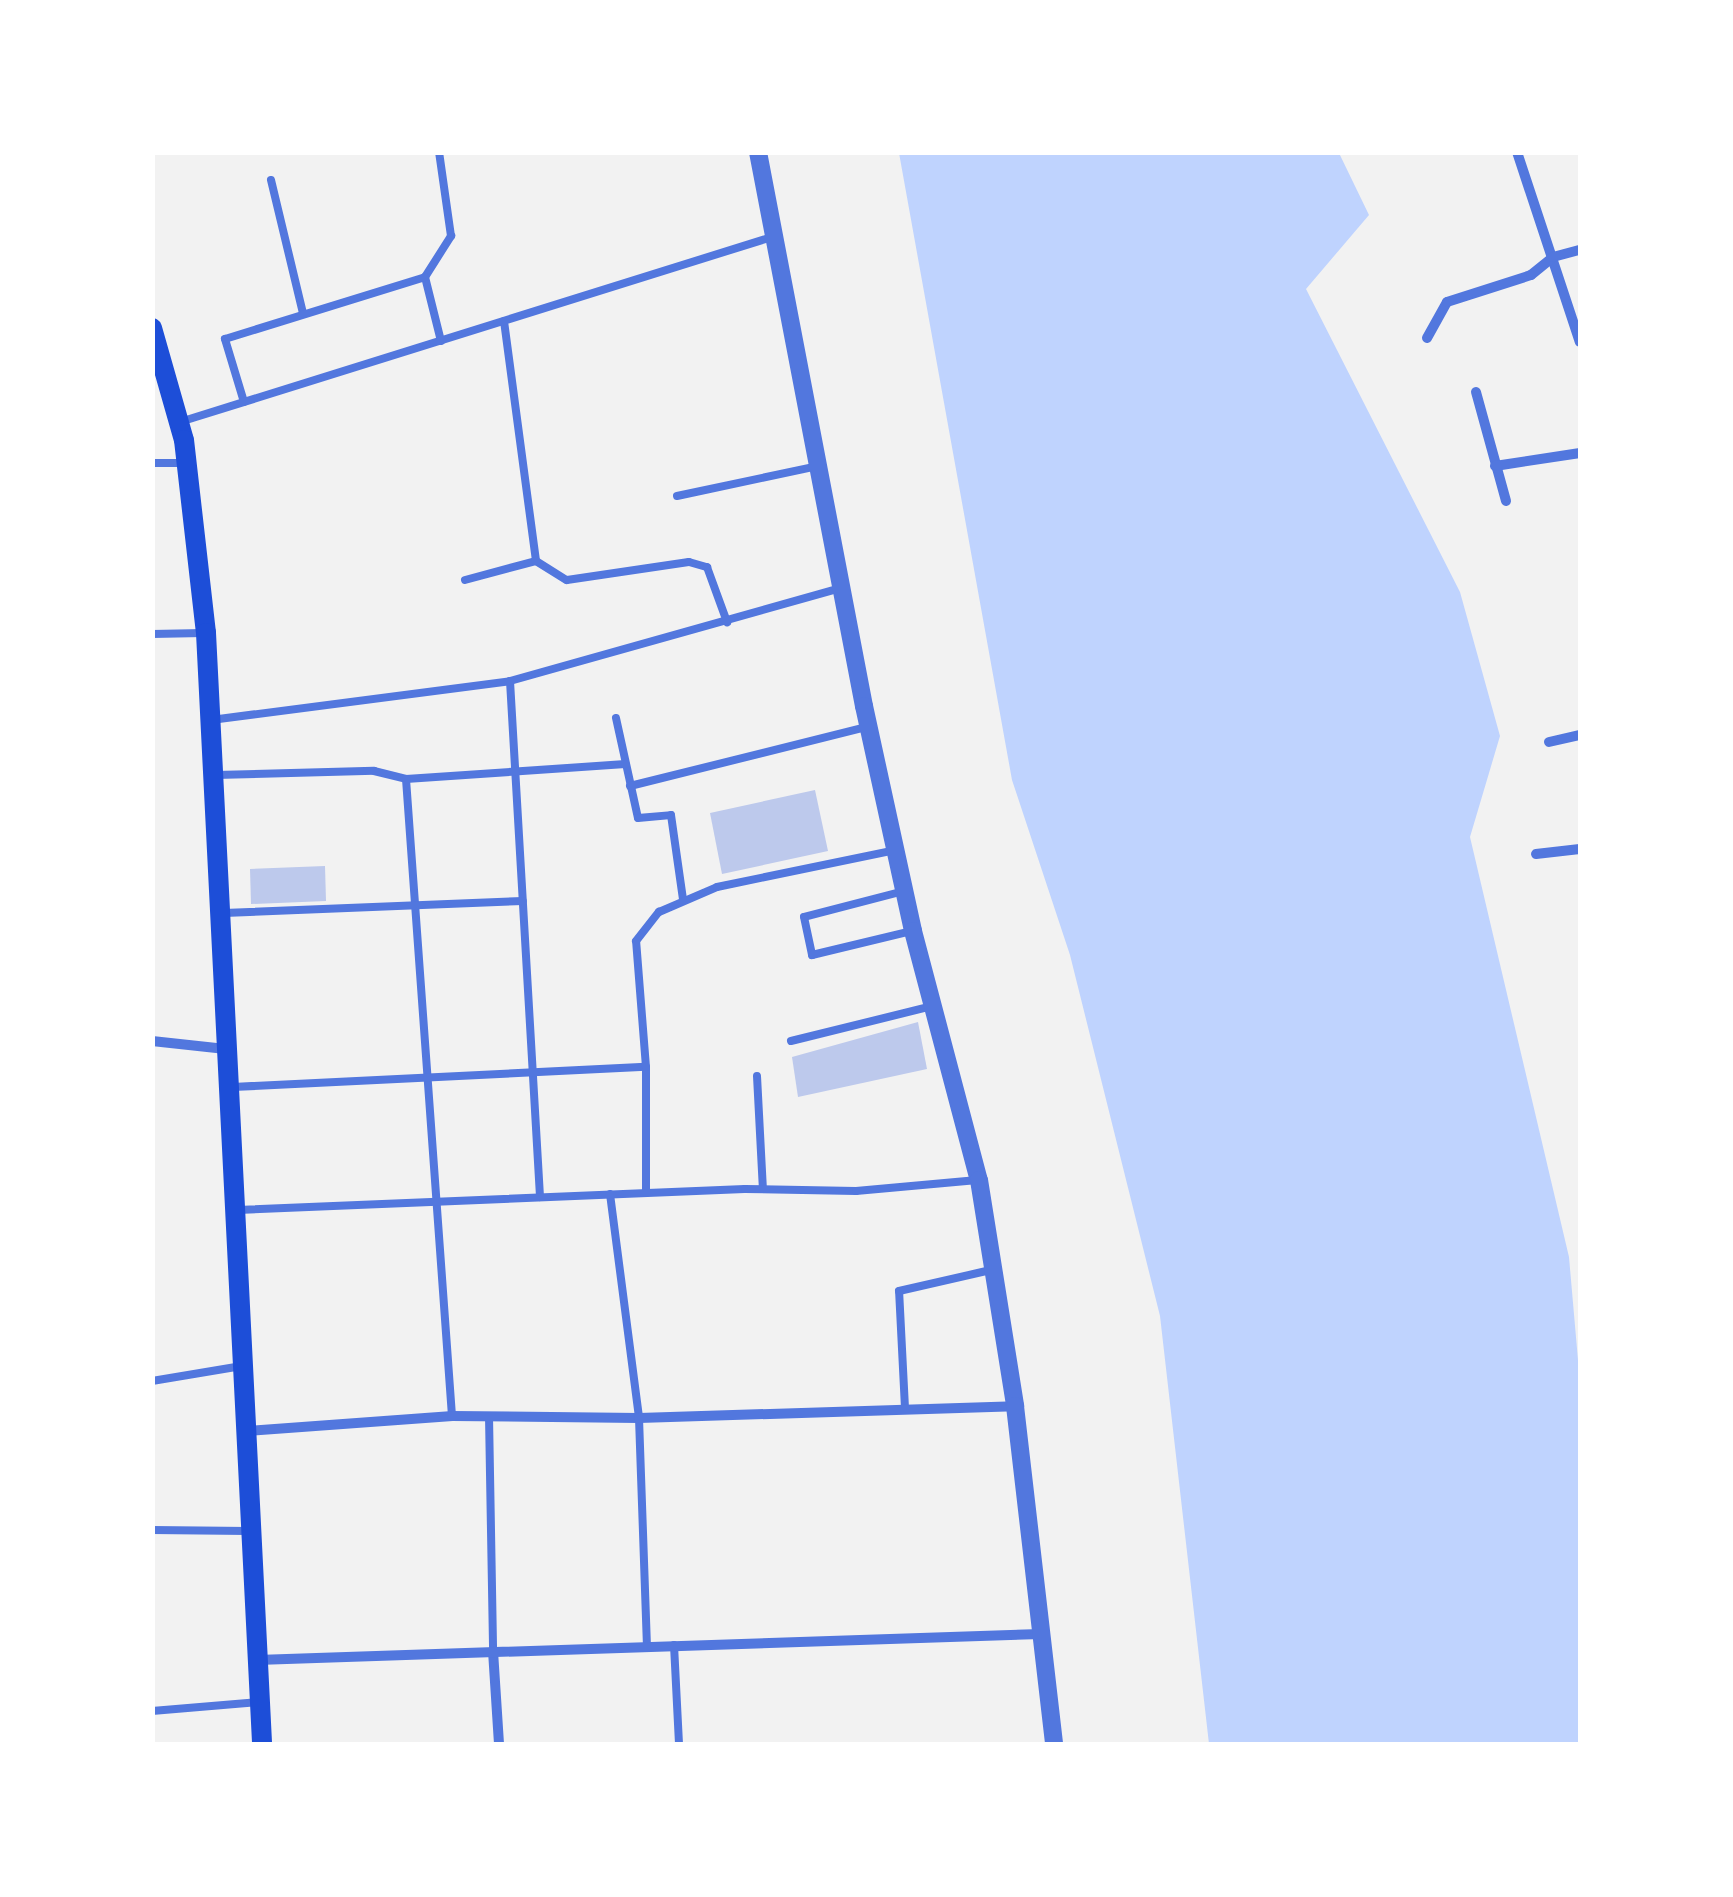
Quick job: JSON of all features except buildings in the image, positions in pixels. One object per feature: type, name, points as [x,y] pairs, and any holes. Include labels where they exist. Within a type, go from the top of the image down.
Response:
[{"type":"main road","points":[[153,330],[188,464],[206,633],[233,1087],[249,1531],[262,1744]]},
{"type":"street","points":[[758,152],[814,467],[904,892],[980,1180],[1015,1406],[1054,1744]]},
{"type":"street","points":[[1516,152],[1580,342]]},
{"type":"street","points":[[1428,338],[1446,302],[1532,275],[1553,257],[1580,250]]},
{"type":"street","points":[[1476,392],[1506,501]]},
{"type":"street","points":[[1494,466],[1580,452]]},
{"type":"street","points":[[1549,742],[1580,735]]},
{"type":"street","points":[[1536,854],[1580,849]]},
{"type":"street","points":[[152,1041],[231,1050]]},
{"type":"street","points":[[247,1431],[452,1416],[639,1418],[1015,1406]]},
{"type":"street","points":[[256,1660],[648,1644],[1042,1634]]},
{"type":"street","points":[[493,1651],[499,1744]]},
{"type":"lane","points":[[244,402],[225,339],[425,277],[450,236],[439,152]]},
{"type":"lane","points":[[271,180],[304,312]]},
{"type":"lane","points":[[180,422],[775,236]]},
{"type":"lane","points":[[425,277],[440,340]]},
{"type":"lane","points":[[504,321],[536,561]]},
{"type":"lane","points":[[152,463],[188,464]]},
{"type":"lane","points":[[677,496],[814,467]]},
{"type":"lane","points":[[465,580],[536,561],[567,580],[689,562],[706,567],[727,622]]},
{"type":"lane","points":[[211,720],[510,682],[840,588]]},
{"type":"lane","points":[[152,634],[206,633]]},
{"type":"lane","points":[[510,682],[540,1197]]},
{"type":"lane","points":[[616,718],[638,818],[670,815],[684,899]]},
{"type":"lane","points":[[630,786],[870,726]]},
{"type":"lane","points":[[216,776],[374,771],[406,779],[625,764]]},
{"type":"lane","points":[[406,779],[424,1078],[452,1416]]},
{"type":"lane","points":[[646,1192],[646,1067],[636,941],[659,912],[684,899],[896,850]]},
{"type":"lane","points":[[904,892],[804,917],[812,955],[913,931]]},
{"type":"lane","points":[[224,912],[523,900]]},
{"type":"lane","points":[[791,1041],[936,1005]]},
{"type":"lane","points":[[233,1087],[646,1067]]},
{"type":"lane","points":[[757,1076],[762,1189]]},
{"type":"lane","points":[[238,1210],[646,1192],[856,1191],[980,1180]]},
{"type":"lane","points":[[610,1194],[639,1418],[648,1644]]},
{"type":"lane","points":[[905,1408],[899,1291],[996,1268]]},
{"type":"lane","points":[[152,1382],[244,1366]]},
{"type":"lane","points":[[489,1415],[493,1651]]},
{"type":"lane","points":[[152,1530],[249,1531]]},
{"type":"lane","points":[[674,1645],[679,1744]]},
{"type":"lane","points":[[152,1712],[259,1702]]},
{"type":"water","points":[[899,153],[1339,153],[1369,215],[1306,289],[1460,592],[1500,736],[1470,837],[1569,1257],[1580,1383],[1580,1744],[1209,1744],[1160,1316],[1070,955],[1012,780]]}]
